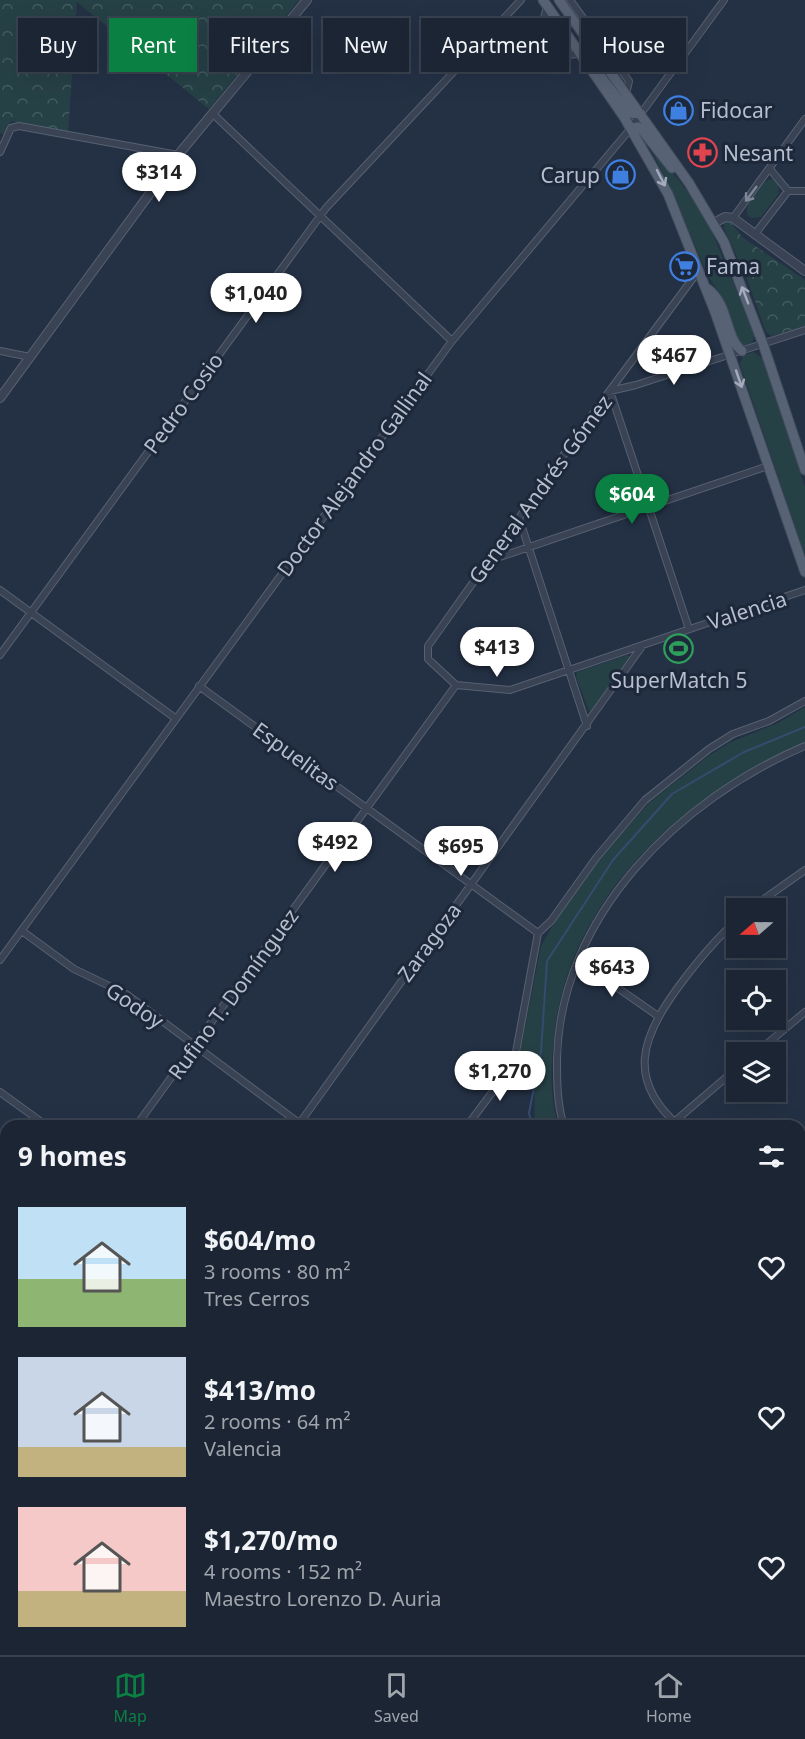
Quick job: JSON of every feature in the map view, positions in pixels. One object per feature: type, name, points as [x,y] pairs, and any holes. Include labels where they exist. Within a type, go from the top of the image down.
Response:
[{"type":"main road","points":[[560,0],[581,30]]},
{"type":"main road","points":[[545,3],[581,57]]},
{"type":"main road","points":[[592,72],[631,128],[668,194],[706,287],[805,572]]},
{"type":"main road","points":[[594,72],[608,82],[629,113],[641,114]]},
{"type":"main road","points":[[611,72],[689,183],[714,223],[733,263],[763,344],[803,455],[805,470]]},
{"type":"main road","points":[[631,128],[638,127],[642,130],[674,170],[689,183]]},
{"type":"main road","points":[[706,287],[717,296],[736,344],[742,351]]},
{"type":"street","points":[[0,398],[178,155],[307,0]]},
{"type":"street","name":"Pedro Cosio","points":[[0,655],[321,215],[521,0]]},
{"type":"street","points":[[570,0],[629,81],[626,94]]},
{"type":"street","name":"Doctor Alejandro Gallinal","points":[[0,960],[452,341],[631,128],[723,0]]},
{"type":"street","points":[[212,113],[452,341]]},
{"type":"street","points":[[733,218],[805,119]]},
{"type":"street","points":[[0,152],[3,137],[11,128],[19,126],[178,155]]},
{"type":"street","points":[[770,169],[788,191]]},
{"type":"street","points":[[788,191],[805,191]]},
{"type":"street","points":[[755,234],[788,191]]},
{"type":"street","points":[[714,223],[725,217],[733,218],[805,271]]},
{"type":"street","name":"General Andrés Gómez","points":[[456,685],[428,659],[426,653],[428,646],[699,270]]},
{"type":"street","points":[[689,629],[610,391],[805,330]]},
{"type":"street","points":[[0,351],[30,357]]},
{"type":"street","points":[[488,561],[768,466]]},
{"type":"street","points":[[519,518],[587,726]]},
{"type":"street","points":[[0,590],[175,718]]},
{"type":"street","name":"Valencia","points":[[456,685],[510,690],[805,591]]},
{"type":"street","name":"Zaragoza","points":[[305,1120],[644,645]]},
{"type":"street","name":"Rufino T. Domínguez","points":[[140,1120],[456,685]]},
{"type":"street","name":"Espuelitas","points":[[199,686],[538,933]]},
{"type":"street","points":[[471,1120],[513,1063],[538,933],[551,921],[596,858],[645,800],[717,744],[733,734],[786,713],[805,701]]},
{"type":"street","points":[[563,1120],[558,1088],[558,1037],[566,999],[589,937],[615,894],[675,826],[746,776],[805,746]]},
{"type":"street","points":[[766,898],[805,870]]},
{"type":"street","name":"Godoy","points":[[22,931],[74,969],[126,994],[294,1120]]},
{"type":"street","points":[[672,1120],[656,1102],[645,1071],[646,1046],[658,1016],[690,971],[726,932]]},
{"type":"street","points":[[579,961],[658,1016]]},
{"type":"street","points":[[769,1042],[805,1012]]},
{"type":"street","points":[[680,1120],[726,1078]]},
{"type":"street","points":[[0,1092],[39,1120]]},
{"type":"green space","points":[[0,0],[299,0],[284,18],[209,18],[209,72],[240,72],[209,109],[163,72],[197,72],[197,18],[109,18],[109,28],[77,2],[76,18],[18,18],[18,72],[72,72],[68,132],[11,121],[4,134],[0,133]]},
{"type":"green space","points":[[643,135],[691,196],[710,227],[754,333],[754,339],[750,343],[743,346],[737,340],[720,294],[708,276],[668,182]]},
{"type":"green space","points":[[771,179],[778,182],[779,193],[761,217],[751,218],[747,214],[748,204],[758,188]]},
{"type":"green space","points":[[730,221],[742,237],[805,280],[805,326],[772,336],[766,332],[747,279],[724,228],[724,222]]},
{"type":"green space","points":[[753,352],[762,358],[805,487],[805,556],[740,364],[743,356]]},
{"type":"green space","points":[[628,655],[631,658],[592,711],[589,711],[576,677],[577,672]]},
{"type":"green space","points":[[805,707],[805,743],[760,765],[716,792],[676,822],[639,857],[608,896],[583,938],[564,985],[554,1036],[552,1070],[552,1093],[557,1120],[535,1120],[533,1083],[519,1058],[541,946],[559,915],[602,855],[649,803],[707,757],[729,743],[778,723]]},
{"type":"waterway","points":[[531,1120],[529,1113],[541,1052],[547,961],[613,860],[672,794],[744,752],[805,727]]},
{"type":"place","name":"Fidocar","points":[[679,110]]},
{"type":"place","name":"Nesant","points":[[702,153]]},
{"type":"place","name":"Carup","points":[[621,175]]},
{"type":"place","name":"Fama","points":[[685,266]]},
{"type":"place","name":"SuperMatch 5","points":[[679,649]]}]
